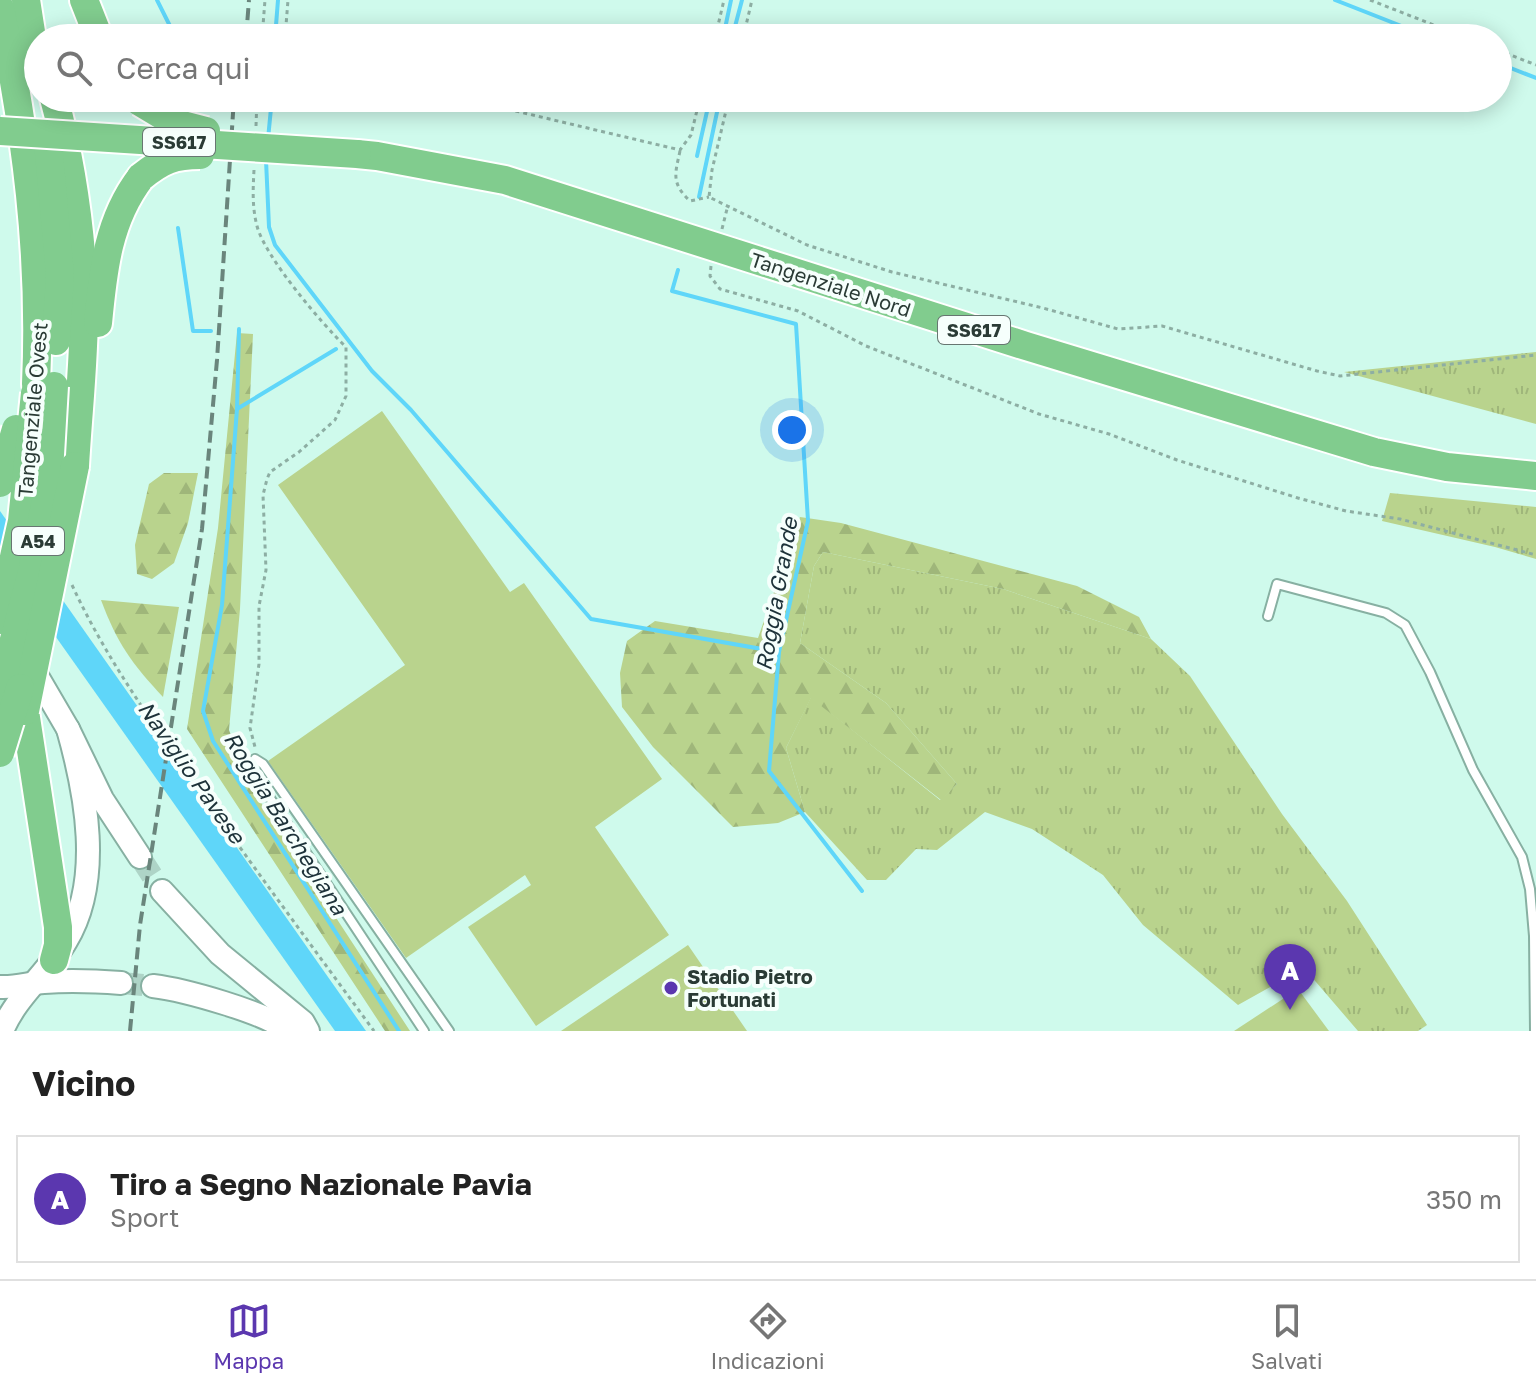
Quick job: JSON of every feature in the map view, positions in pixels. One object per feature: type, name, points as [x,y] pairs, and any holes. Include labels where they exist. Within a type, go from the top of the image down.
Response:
[{"type":"highway","points":[[26,0],[33,24]]},
{"type":"highway","points":[[26,0],[30,24]]},
{"type":"highway","points":[[84,0],[93,24]]},
{"type":"highway","name":"Tangenziale Ovest","points":[[0,8],[34,215],[48,489],[32,572],[0,692]]},
{"type":"highway","points":[[0,20],[8,48]]},
{"type":"highway","name":"Tangenziale Ovest","points":[[0,619],[22,521],[60,275],[52,166],[43,112]]},
{"type":"highway","points":[[57,112],[79,213],[83,287],[75,466]]},
{"type":"highway","points":[[157,112],[175,123],[203,131],[367,155]]},
{"type":"highway","name":"SS617","points":[[0,131],[367,155]]},
{"type":"highway","points":[[54,960],[58,927],[25,711],[91,398],[106,256],[124,199],[141,177],[156,165],[177,155],[367,155]]},
{"type":"highway","name":"Tangenziale Nord","points":[[367,155],[505,180],[1026,346],[1374,452],[1447,467],[1536,476]]},
{"type":"highway","points":[[0,483],[16,429],[36,269]]},
{"type":"highway","points":[[0,753],[34,645],[44,625]]},
{"type":"street","points":[[0,619],[68,729],[102,799],[140,857]]},
{"type":"street","points":[[2,1031],[17,1002],[31,983],[44,974],[76,921],[86,867],[87,820],[81,776],[68,729]]},
{"type":"street","points":[[162,891],[220,954],[303,1022],[308,1031]]},
{"type":"street","points":[[0,987],[16,988],[31,983],[77,979],[121,983]]},
{"type":"street","points":[[153,986],[201,996],[277,1022],[289,1031]]},
{"type":"lane","points":[[1268,616],[1277,584],[1386,613],[1405,625],[1430,672],[1473,770],[1522,857],[1530,889],[1534,936],[1535,1031]]},
{"type":"lane","points":[[424,1031],[250,768],[255,759],[263,764],[449,1031]]},
{"type":"lane","points":[[248,1013],[259,985]]},
{"type":"path","points":[[263,24],[265,0]]},
{"type":"path","points":[[286,24],[288,0]]},
{"type":"path","points":[[718,24],[724,0]]},
{"type":"path","points":[[746,24],[752,0]]},
{"type":"path","points":[[1370,0],[1431,24]]},
{"type":"path","points":[[1512,56],[1536,65]]},
{"type":"path","points":[[256,128],[257,112]]},
{"type":"path","points":[[520,112],[680,150]]},
{"type":"path","points":[[697,112],[691,135],[680,150],[675,178],[680,192],[690,201],[709,197],[807,245],[892,272],[1118,329],[1162,326],[1340,376],[1536,355]]},
{"type":"path","points":[[709,197],[726,112]]},
{"type":"path","points":[[255,158],[253,204],[258,230],[279,265],[324,326],[346,347],[346,396],[335,420],[299,452],[270,472],[263,495],[266,570],[259,606],[259,664],[250,728],[255,759]]},
{"type":"path","points":[[722,229],[728,205]]},
{"type":"path","points":[[712,259],[710,276],[720,289],[798,311],[866,346],[1039,414],[1109,434],[1177,460],[1298,498],[1346,511],[1400,519],[1536,555]]},
{"type":"path","points":[[69,578],[95,634],[130,690],[232,837],[374,1031]]},
{"type":"green space","points":[[237,333],[253,334],[240,609],[229,730],[252,789],[410,1031],[385,1031],[187,729],[218,528]]},
{"type":"green space","points":[[1536,352],[1536,424],[1344,372]]},
{"type":"green space","points":[[382,411],[510,592],[524,583],[662,779],[595,827],[669,935],[536,1026],[468,927],[531,885],[525,875],[406,958],[268,761],[405,665],[278,485]]},
{"type":"green space","points":[[164,473],[198,473],[188,523],[174,563],[152,579],[137,574],[135,545],[149,484]]},
{"type":"green space","points":[[1390,493],[1536,507],[1536,559],[1382,521]]},
{"type":"green space","points":[[800,517],[841,523],[1077,586],[1139,617],[1151,639],[1003,589],[823,552],[814,566],[800,643],[886,703],[957,784],[941,800],[811,698],[786,748],[805,812],[778,823],[733,827],[653,747],[622,707],[620,673],[627,641],[655,621],[758,638]]},
{"type":"green space","points":[[823,552],[1003,589],[1151,639],[1190,676],[1282,814],[1347,901],[1427,1025],[1418,1031],[1358,1031],[1304,968],[1238,1005],[1143,925],[1103,875],[1032,829],[985,812],[937,850],[916,849],[886,880],[867,880],[805,812],[786,748],[811,697],[940,800],[957,784],[886,703],[800,643],[814,566]]},
{"type":"green space","points":[[101,600],[179,607],[163,697],[126,652]]},
{"type":"green space","name":"Stadio Pietro Fortunati","points":[[688,945],[747,1031],[561,1031]]},
{"type":"green space","points":[[1298,989],[1329,1031],[1234,1031]]},
{"type":"water","points":[[0,511],[366,1031],[335,1031],[0,558]]},
{"type":"waterway","name":"Roggia Barchegiana","points":[[157,0],[169,24]]},
{"type":"waterway","points":[[276,24],[278,0]]},
{"type":"waterway","points":[[726,24],[731,0]]},
{"type":"waterway","name":"Roggia Grande","points":[[736,24],[742,0]]},
{"type":"waterway","points":[[1335,0],[1396,24]]},
{"type":"waterway","points":[[1512,69],[1536,78]]},
{"type":"waterway","points":[[268,139],[271,112]]},
{"type":"waterway","points":[[697,156],[707,112]]},
{"type":"waterway","name":"Roggia Grande","points":[[699,197],[717,112]]},
{"type":"waterway","points":[[266,160],[269,227],[275,245],[372,371],[411,410],[591,619],[779,652]]},
{"type":"waterway","name":"Roggia Barchegiana","points":[[178,228],[193,331],[211,331]]},
{"type":"waterway","name":"Roggia Grande","points":[[678,270],[672,291],[796,324],[808,521],[779,652],[769,771],[862,891]]},
{"type":"waterway","name":"Roggia Barchegiana","points":[[239,329],[237,409],[222,605],[203,711],[213,741],[399,1031]]},
{"type":"waterway","points":[[237,409],[336,349]]},
{"type":"tunnel","points":[[140,857],[162,891]]},
{"type":"tunnel","points":[[121,983],[153,986]]},
{"type":"railway","points":[[247,24],[249,0]]},
{"type":"railway","points":[[130,1031],[140,925],[202,529],[233,112]]},
{"type":"place","name":"Stadio Pietro Fortunati","points":[[671,988]]},
{"type":"place","name":"Tiro a Segno Nazionale Pavia","points":[[1290,1010]]},
{"type":"water label","name":"Naviglio Pavese","points":[[192,772]]}]
